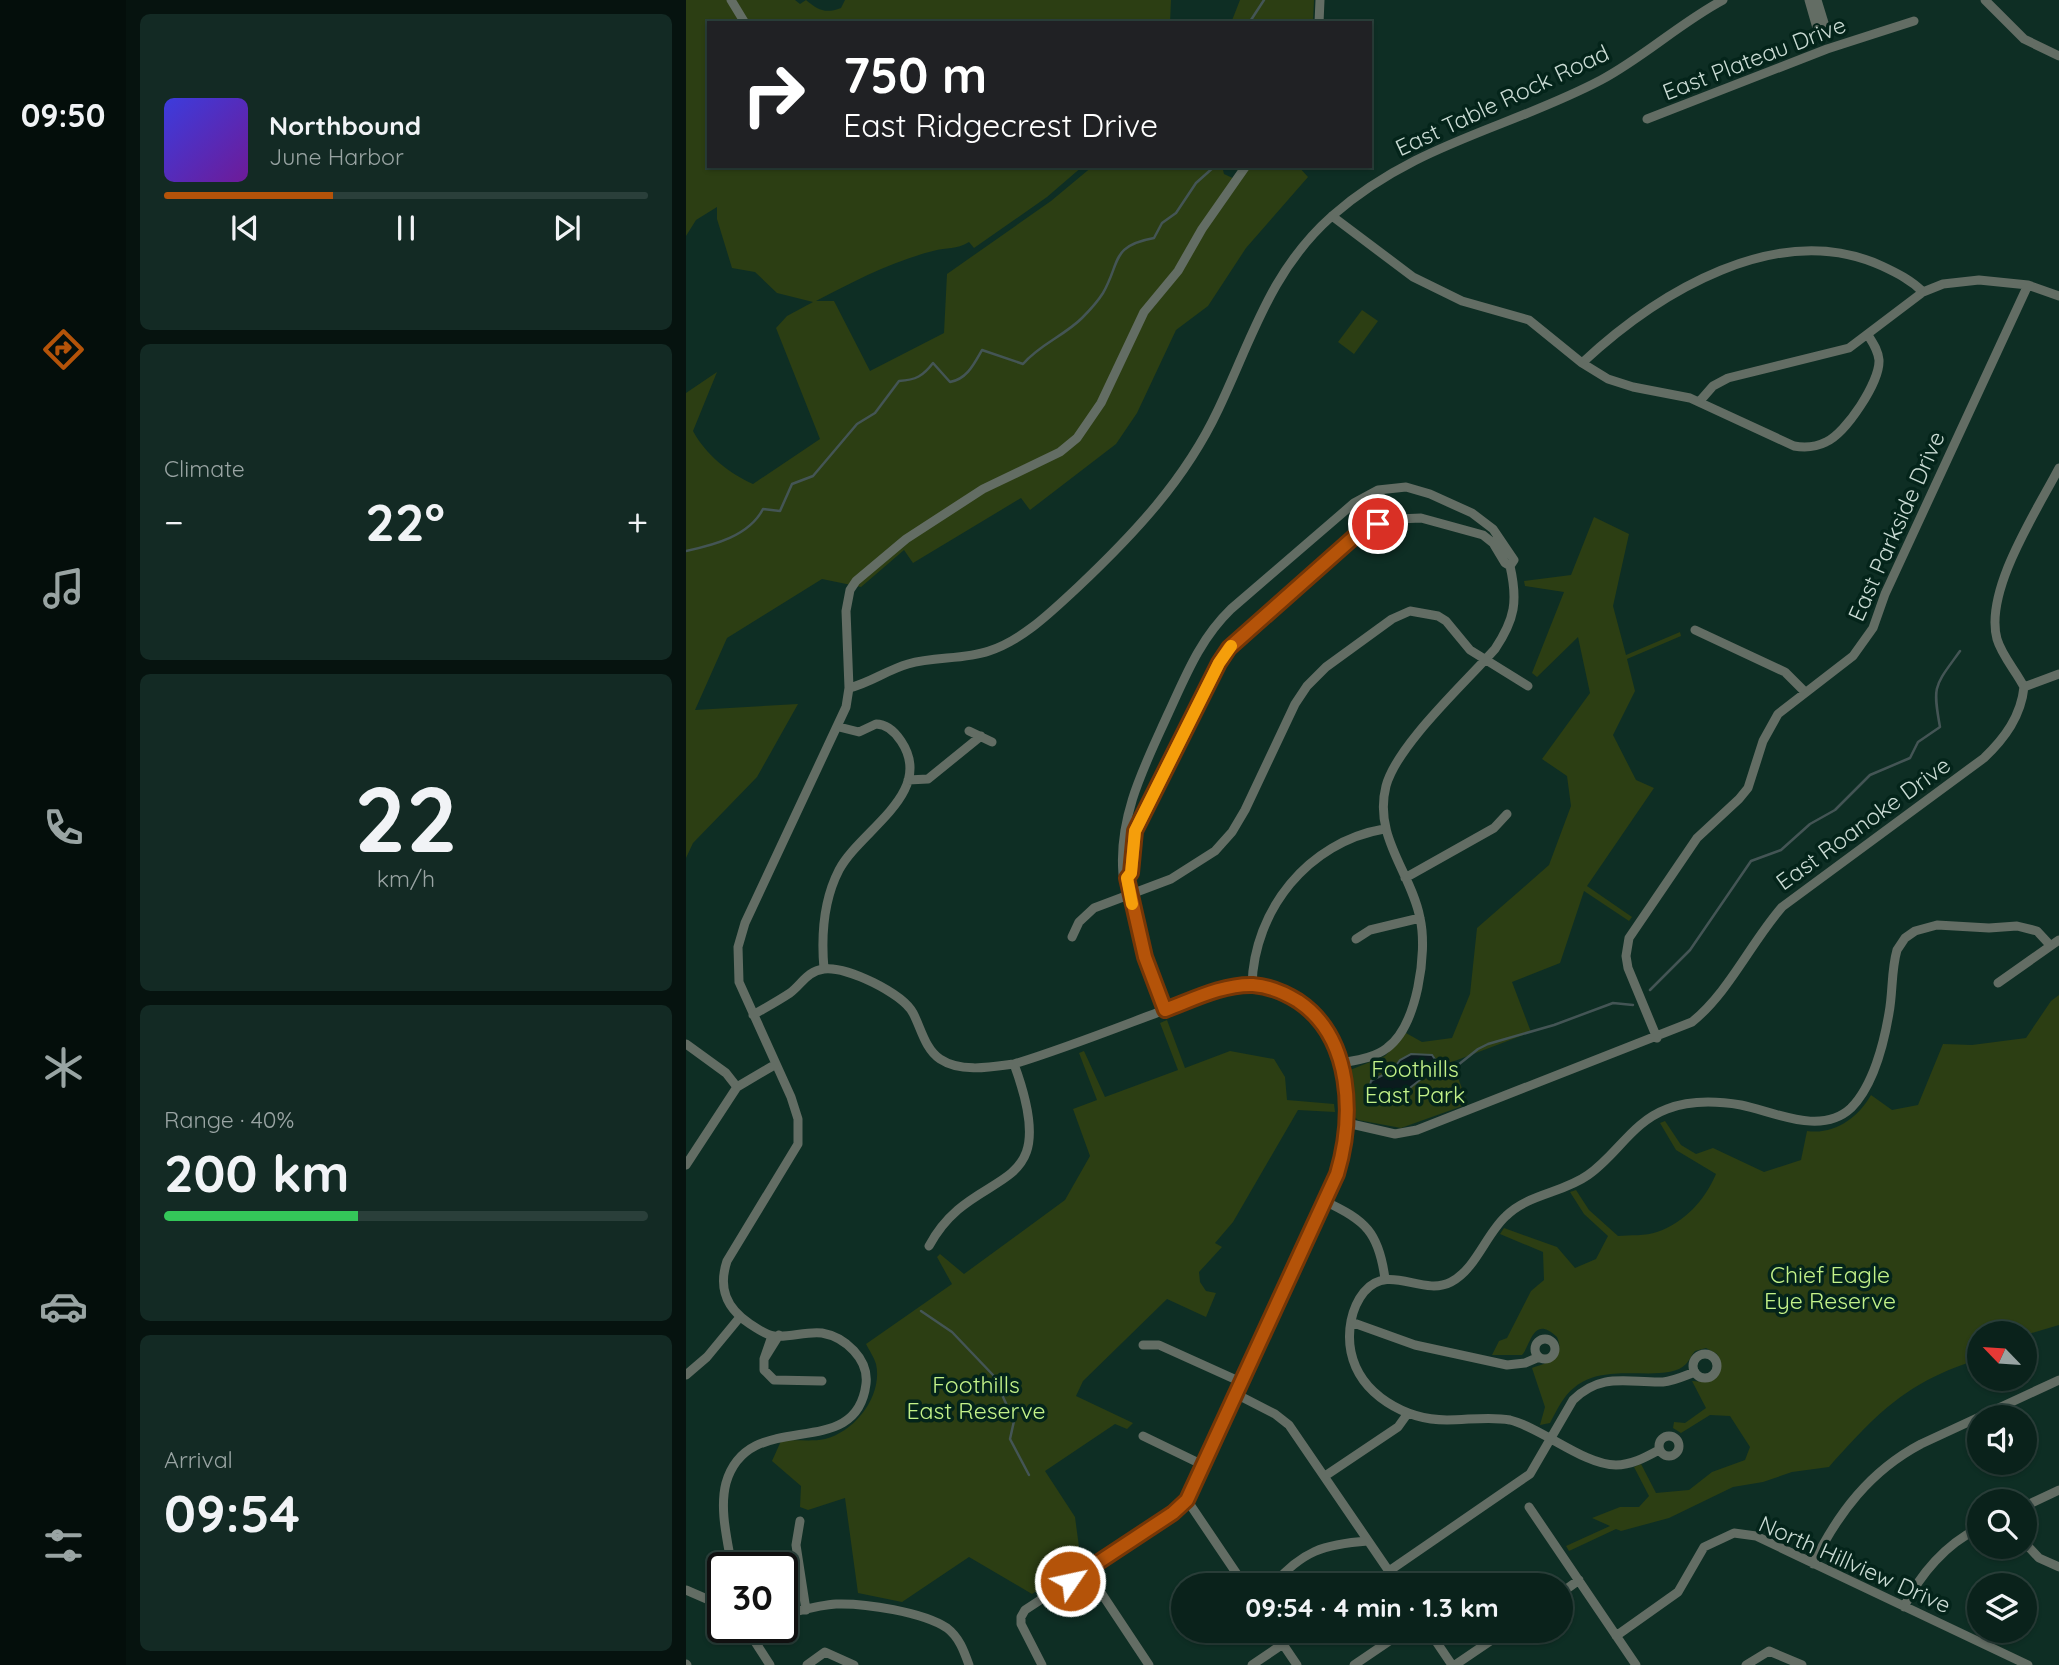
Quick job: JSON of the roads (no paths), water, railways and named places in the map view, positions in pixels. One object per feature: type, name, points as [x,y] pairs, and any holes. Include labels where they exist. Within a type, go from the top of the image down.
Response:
[{"type":"street","points":[[731,0],[744,21]]},
{"type":"street","points":[[1319,21],[1320,0]]},
{"type":"street","name":"East Table Rock Road","points":[[849,688],[909,663],[988,652],[1010,641],[1050,614],[1114,553],[1149,516],[1181,475],[1208,432],[1259,314],[1285,270],[1332,216],[1371,184],[1406,163],[1601,80],[1723,0]]},
{"type":"street","points":[[1809,0],[1817,28],[1822,29]]},
{"type":"street","points":[[1817,0],[1825,26],[1822,29],[1827,48]]},
{"type":"street","points":[[1985,0],[2024,39],[2059,56]]},
{"type":"street","name":"East Plateau Drive","points":[[1647,119],[1827,48],[1914,21]]},
{"type":"street","points":[[730,1552],[724,1498],[732,1469],[750,1448],[762,1441],[813,1434],[839,1425],[851,1415],[866,1387],[867,1377],[861,1359],[842,1342],[821,1333],[776,1336],[740,1317],[730,1307],[723,1293],[722,1276],[727,1261],[798,1144],[798,1119],[739,982],[738,947],[745,923],[839,727],[849,688],[846,611],[850,590],[856,581],[906,538],[983,489],[1060,452],[1077,438],[1101,403],[1144,312],[1178,271],[1202,229],[1245,168]]},
{"type":"street","points":[[1332,216],[1424,284],[1462,301],[1529,320],[1582,363],[1620,384],[1679,394],[1785,443],[1805,447],[1826,443],[1843,429],[1872,386],[1877,373],[1878,352],[1868,335]]},
{"type":"street","points":[[1582,363],[1613,335],[1655,304],[1715,274],[1763,256],[1808,249],[1859,256],[1897,273],[1923,292]]},
{"type":"street","points":[[1699,402],[1713,386],[1728,378],[1841,351],[1868,335],[1923,292],[1943,284],[1979,280],[2028,285],[2059,296]]},
{"type":"street","name":"East Parkside Drive","points":[[1657,1038],[1628,968],[1626,957],[1629,938],[1697,838],[1748,788],[1770,726],[1778,714],[1853,656],[1873,628],[1885,594],[2028,285]]},
{"type":"street","points":[[2059,468],[2024,536],[1996,600],[1994,616],[1998,642],[2024,687],[2059,674]]},
{"type":"street","points":[[1165,1010],[1145,957],[1127,878],[1123,874],[1123,845],[1131,802],[1139,778],[1199,647],[1214,626],[1354,503],[1378,490],[1406,487],[1430,494],[1484,521],[1507,547],[1514,560],[1510,566]]},
{"type":"street","points":[[1127,878],[1131,873],[1135,831],[1219,663],[1242,635],[1354,537],[1378,524],[1398,519],[1421,518],[1483,535],[1493,543],[1505,563],[1510,566],[1516,592],[1506,633],[1409,745],[1395,765],[1386,787],[1384,829],[1420,918],[1421,969],[1416,992],[1401,1032],[1390,1047],[1376,1055],[1341,1063]]},
{"type":"street","points":[[1072,937],[1079,922],[1094,908],[1171,879],[1214,851],[1231,832],[1245,810],[1295,704],[1307,686],[1325,667],[1392,619],[1410,611],[1438,616],[1446,621],[1470,650],[1528,686]]},
{"type":"street","points":[[1695,630],[1785,672],[1805,692]]},
{"type":"street","name":"East Roanoke Drive","points":[[1347,1123],[1395,1134],[1417,1130],[1692,1022],[1704,1013],[1765,927],[1797,893],[1984,758],[2002,740],[2018,714],[2024,687]]},
{"type":"street","points":[[824,969],[822,930],[838,871],[856,846],[900,801],[908,780],[907,753],[889,727],[876,724],[855,732],[839,727]]},
{"type":"street","points":[[970,731],[992,741]]},
{"type":"street","points":[[908,780],[928,779],[981,736]]},
{"type":"street","points":[[1405,878],[1494,828],[1507,814]]},
{"type":"street","points":[[1252,985],[1259,935],[1270,912],[1285,891],[1322,853],[1346,839],[1384,829]]},
{"type":"street","points":[[1356,939],[1370,930],[1420,918]]},
{"type":"street","points":[[1659,1450],[1634,1462],[1615,1466],[1509,1420],[1439,1420],[1408,1412],[1378,1396],[1360,1376],[1351,1350],[1351,1322],[1365,1291],[1385,1279],[1430,1287],[1451,1282],[1469,1265],[1505,1216],[1522,1204],[1590,1175],[1633,1129],[1668,1108],[1696,1102],[1720,1102],[1805,1121],[1822,1121],[1849,1110],[1860,1098],[1871,1076],[1883,1039],[1897,950],[1905,938],[1915,931],[1937,925],[1989,928],[2017,926],[2037,931],[2050,945]]},
{"type":"street","points":[[1998,983],[2059,940]]},
{"type":"street","points":[[753,1015],[787,995],[808,974],[824,969],[870,981],[894,993],[912,1011],[923,1037],[939,1058],[965,1067],[1014,1064],[1215,991],[1252,985],[1283,993],[1309,1009],[1331,1037],[1341,1063],[1347,1123],[1342,1155],[1236,1394],[1187,1500],[1173,1513],[1025,1610],[1021,1624],[1042,1665]]},
{"type":"street","points":[[686,1044],[726,1073],[737,1087]]},
{"type":"street","points":[[929,1246],[947,1217],[1009,1178],[1024,1159],[1030,1141],[1029,1115],[1014,1064]]},
{"type":"street","points":[[686,1166],[690,1151],[737,1087],[776,1065]]},
{"type":"street","points":[[1324,1200],[1352,1214],[1370,1231],[1381,1255],[1385,1279]]},
{"type":"street","points":[[686,1375],[707,1357],[740,1317]]},
{"type":"street","points":[[1351,1322],[1415,1345],[1507,1365],[1524,1363],[1539,1357]]},
{"type":"street","points":[[776,1336],[764,1359],[764,1370],[774,1380],[822,1381]]},
{"type":"street","points":[[1143,1345],[1158,1345],[1241,1382]]},
{"type":"street","points":[[1236,1394],[1282,1418],[1389,1571],[1522,1481],[1537,1465],[1573,1400],[1594,1384],[1614,1380],[1664,1382],[1695,1371]]},
{"type":"street","points":[[1813,1564],[1846,1507],[1865,1486],[1899,1457],[1921,1444],[2059,1380]]},
{"type":"street","points":[[1325,1476],[1398,1427],[1408,1412]]},
{"type":"street","points":[[1143,1436],[1203,1465]]},
{"type":"street","points":[[2037,1500],[2059,1490]]},
{"type":"street","points":[[1187,1500],[1236,1573]]},
{"type":"street","points":[[1529,1507],[1636,1665]]},
{"type":"street","points":[[800,1521],[796,1545],[806,1610]]},
{"type":"street","name":"North Hillview Drive","points":[[1616,1636],[1678,1592],[1704,1547],[1721,1536],[1734,1533],[1756,1536],[2028,1665]]},
{"type":"street","points":[[1904,1607],[1925,1571],[1948,1549],[1967,1536]]},
{"type":"street","points":[[1282,1573],[1325,1545],[1368,1541]]},
{"type":"street","points":[[2037,1556],[2059,1567]]},
{"type":"street","points":[[1086,1570],[1149,1665]]},
{"type":"street","points":[[1573,1584],[1579,1580]]},
{"type":"street","points":[[686,1590],[707,1599]]},
{"type":"street","points":[[798,1612],[835,1604],[864,1606],[922,1618],[948,1629],[958,1640],[969,1665]]},
{"type":"street","points":[[756,1643],[771,1665]]},
{"type":"street","points":[[1354,1665],[1386,1643]]},
{"type":"street","points":[[1438,1643],[1454,1665],[1487,1643]]},
{"type":"street","points":[[1252,1665],[1283,1644],[1297,1665]]},
{"type":"street","points":[[1746,1665],[1769,1651],[1802,1665]]},
{"type":"street","points":[[807,1665],[825,1652],[854,1665]]},
{"type":"waterway","points":[[1250,21],[1264,0]]},
{"type":"waterway","points":[[686,551],[708,546],[740,533],[763,509],[780,511],[792,484],[813,476],[857,424],[875,413],[899,381],[919,376],[933,363],[950,382],[956,380],[969,370],[982,350],[1023,364],[1085,315],[1103,293],[1123,251],[1140,241],[1154,238],[1162,223],[1176,213],[1196,183],[1213,168]]},
{"type":"waterway","points":[[1650,990],[1690,950],[1751,861],[1781,850],[1810,824],[1835,810],[1870,775],[1910,758],[1918,742],[1940,727],[1936,693],[1941,679],[1960,651]]},
{"type":"waterway","points":[[1439,1065],[1458,1065],[1488,1044],[1554,1025],[1613,1003],[1633,1005]]},
{"type":"waterway","points":[[921,1311],[952,1332],[993,1375],[1014,1421],[1010,1439],[1029,1475]]},
{"type":"park label","name":"Foothills East Park","points":[[1415,1081]]},
{"type":"park label","name":"Chief Eagle Eye Reserve","points":[[1830,1287]]},
{"type":"park label","name":"Foothills East Reserve","points":[[976,1397]]}]
